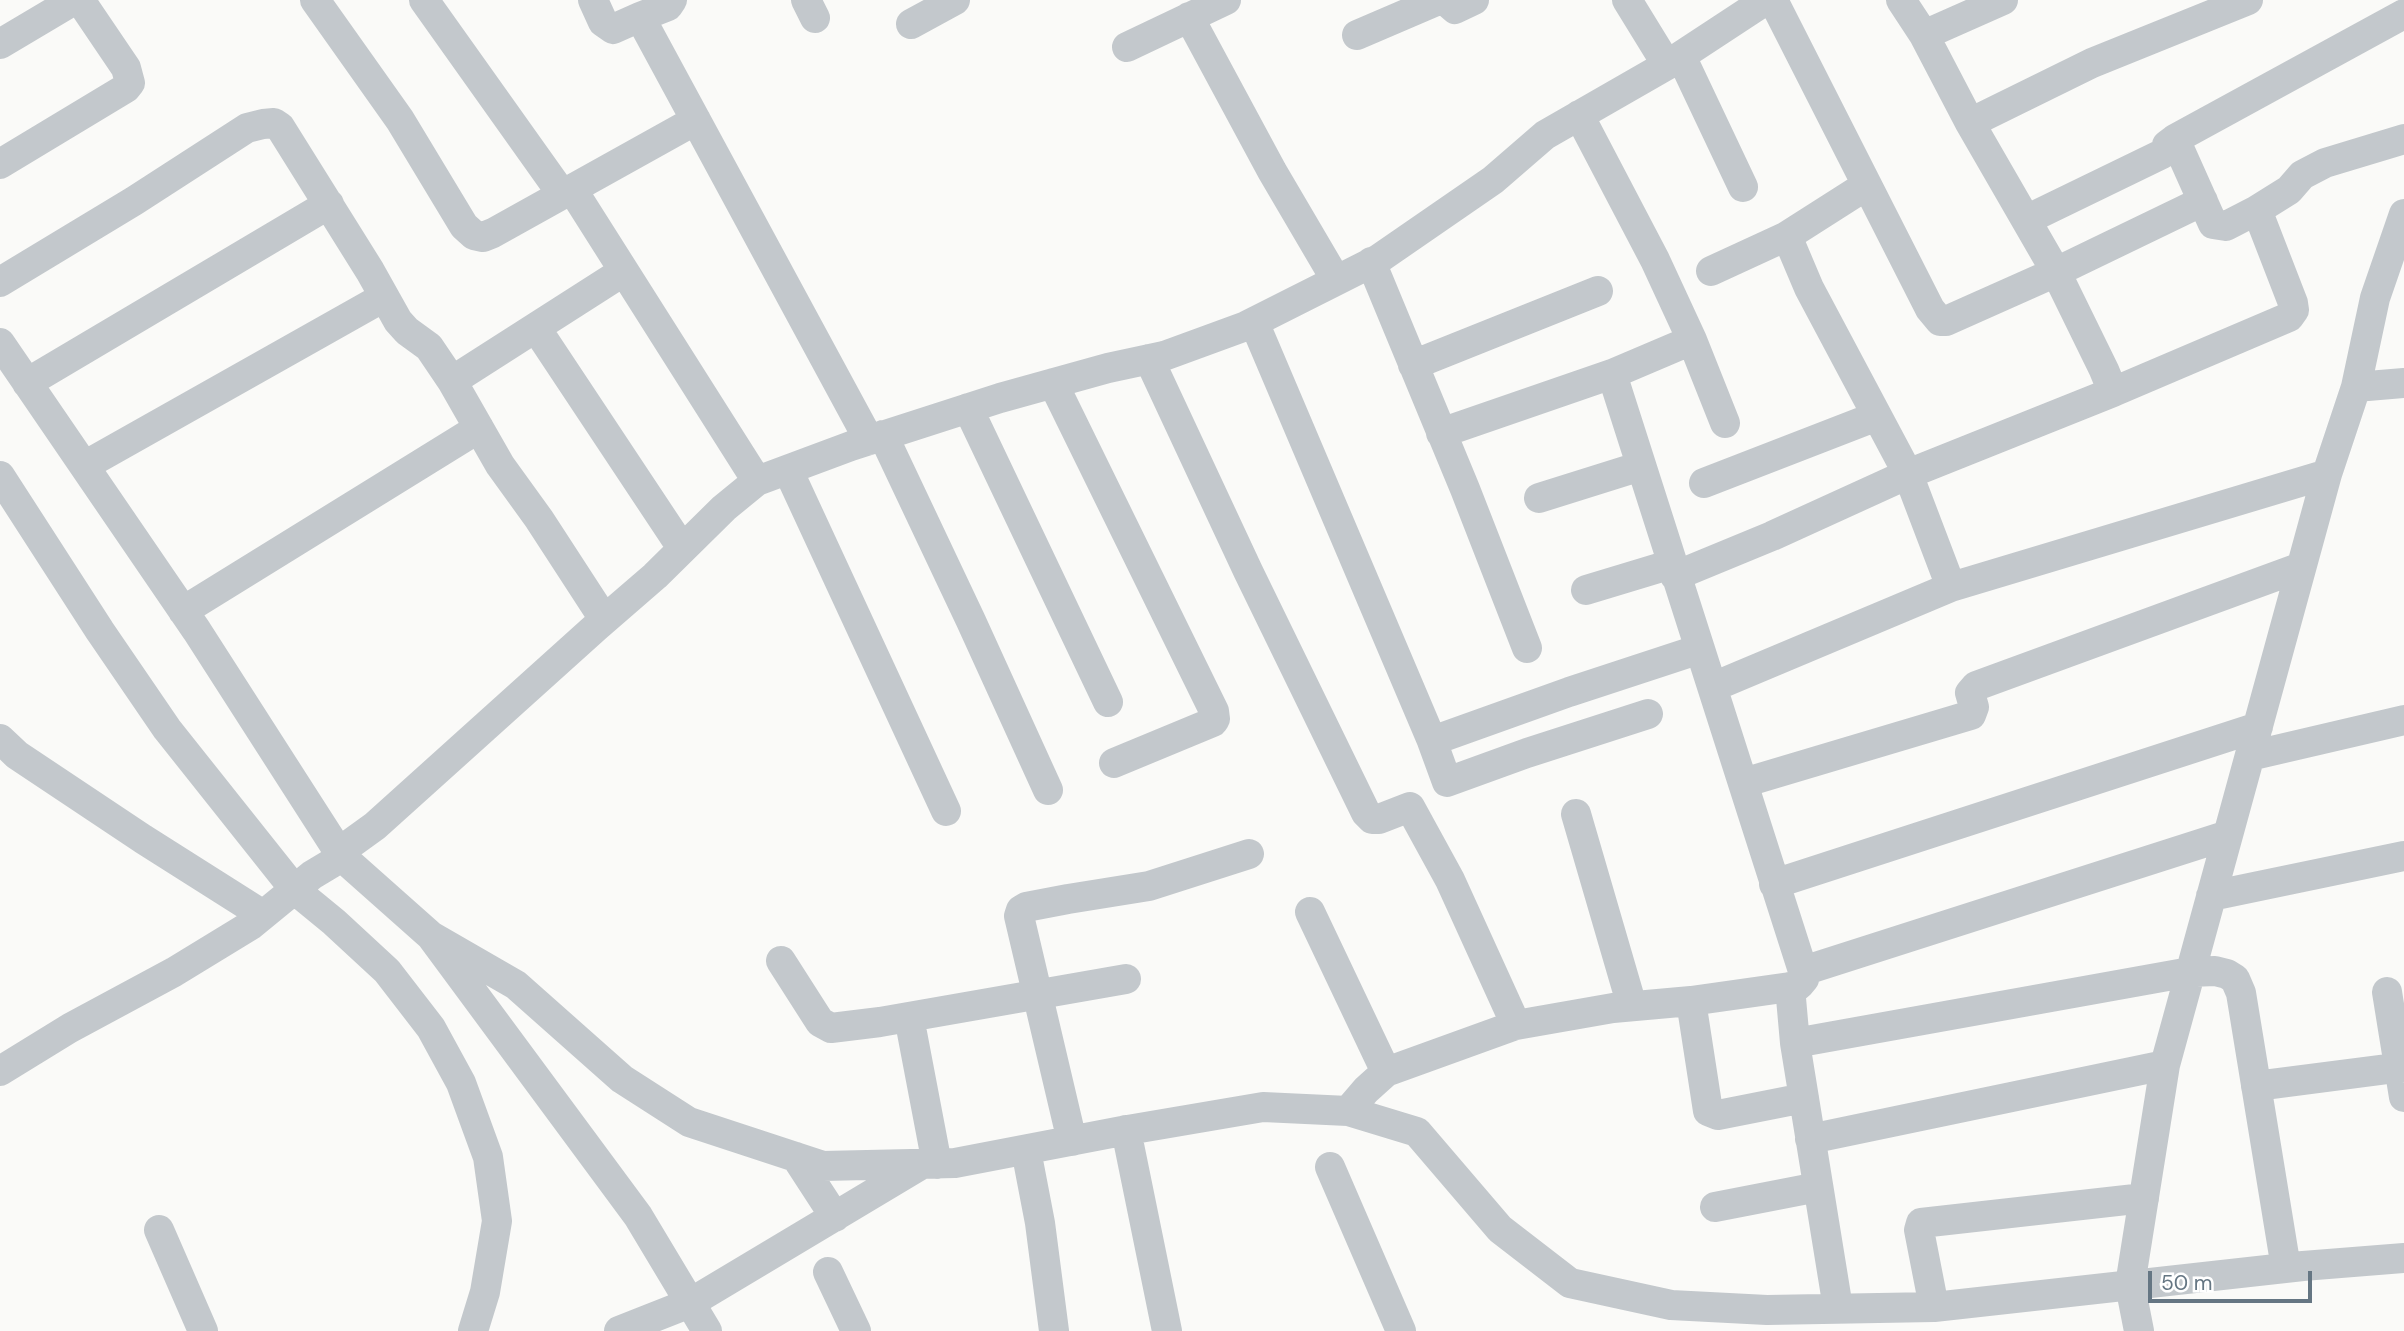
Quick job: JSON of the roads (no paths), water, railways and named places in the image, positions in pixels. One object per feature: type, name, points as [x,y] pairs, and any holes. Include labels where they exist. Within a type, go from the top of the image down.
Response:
[{"type":"street","points":[[0,44],[74,0]]},
{"type":"street","points":[[0,164],[126,89],[130,83],[126,68],[80,0]]},
{"type":"street","points":[[315,0],[400,120],[464,226],[474,235],[483,237],[493,233],[696,120]]},
{"type":"street","points":[[424,0],[624,271],[757,481]]},
{"type":"street","points":[[593,0],[603,22],[613,29],[668,6],[672,0]]},
{"type":"street","points":[[911,24],[955,0]]},
{"type":"street","points":[[1127,47],[1226,0]]},
{"type":"street","points":[[1357,35],[1434,2],[1447,2],[1455,9],[1474,0]]},
{"type":"street","points":[[1627,0],[1674,60],[1743,187]]},
{"type":"street","points":[[0,1071],[70,1028],[174,972],[263,915],[341,855],[655,576],[723,508],[757,481],[968,408],[1053,383],[1164,356],[1254,322],[1371,262],[1493,180],[1545,135],[1674,60],[1766,0]]},
{"type":"street","points":[[1773,0],[1930,309],[1940,321],[1946,321],[2056,272],[2203,201]]},
{"type":"street","points":[[1901,0],[1924,35],[1970,123],[2056,272],[2113,392]]},
{"type":"street","points":[[1924,35],[2003,0]]},
{"type":"street","points":[[1970,123],[2092,63],[2248,0]]},
{"type":"street","points":[[2026,220],[2162,154],[2166,145],[2175,139],[2404,14]]},
{"type":"street","points":[[1189,17],[1272,171],[1336,281]]},
{"type":"street","points":[[640,18],[876,438],[971,621],[1048,790]]},
{"type":"street","points":[[1579,115],[1655,260],[1692,340],[1725,423]]},
{"type":"street","points":[[0,282],[134,201],[247,128],[274,123],[280,127],[329,204],[398,321],[429,347],[452,380],[500,465],[604,619]]},
{"type":"street","points":[[2175,139],[2213,224],[2218,226],[2226,226],[2257,210],[2289,190],[2302,175],[2325,163],[2404,139]]},
{"type":"street","points":[[1712,271],[1787,236],[1867,185]]},
{"type":"street","points":[[27,383],[329,204]]},
{"type":"street","points":[[1586,590],[1673,570],[1772,536],[1908,474],[2113,392],[2289,317],[2294,310],[2294,303],[2257,210]]},
{"type":"street","points":[[2139,1331],[2130,1285],[2165,1065],[2327,474],[2356,387],[2375,298],[2404,214]]},
{"type":"street","points":[[1787,236],[1809,288],[1908,474],[1951,587]]},
{"type":"street","points":[[1371,262],[1527,648]]},
{"type":"street","points":[[452,380],[624,271]]},
{"type":"street","points":[[2375,298],[2404,289]]},
{"type":"street","points":[[1413,365],[1598,290]]},
{"type":"street","points":[[85,466],[384,297]]},
{"type":"street","points":[[1254,322],[1447,782]]},
{"type":"street","points":[[536,328],[682,548]]},
{"type":"street","points":[[1441,433],[1612,374],[1692,340]]},
{"type":"street","points":[[0,343],[183,611],[341,855],[431,936],[638,1216],[707,1331]]},
{"type":"street","points":[[1149,359],[1366,813],[1372,819],[1379,819],[1410,807]]},
{"type":"street","points":[[1612,374],[1774,884],[1797,979],[1795,1043],[1838,1308]]},
{"type":"street","points":[[1053,383],[1214,711],[1213,722],[1114,763]]},
{"type":"street","points":[[2356,387],[2404,383]]},
{"type":"street","points":[[968,408],[1108,702]]},
{"type":"street","points":[[1704,484],[1877,416]]},
{"type":"street","points":[[183,611],[480,428]]},
{"type":"street","points":[[1539,499],[1641,466]]},
{"type":"street","points":[[789,470],[946,811]]},
{"type":"street","points":[[1713,687],[1951,587],[2327,474]]},
{"type":"street","points":[[0,475],[100,631],[167,729],[295,890],[387,971],[431,1028],[461,1083],[488,1157],[497,1221],[485,1292],[473,1331]]},
{"type":"street","points":[[1743,783],[1971,715],[1974,707],[1970,693],[1976,686],[2301,567]]},
{"type":"street","points":[[1432,741],[1700,649]]},
{"type":"street","points":[[1516,1025],[1450,880],[1410,807],[1411,799],[1414,795],[1527,752],[1648,714]]},
{"type":"street","points":[[2250,756],[2404,720]]},
{"type":"street","points":[[1774,884],[2258,727]]},
{"type":"street","points":[[0,739],[17,755],[263,915]]},
{"type":"street","points":[[1576,814],[1632,1006]]},
{"type":"street","points":[[1348,1111],[1386,1072],[1516,1025],[1632,1006],[1691,1000],[1797,979],[2228,835]]},
{"type":"street","points":[[1072,1141],[1019,916],[1021,910],[1068,899],[1149,886],[1249,854]]},
{"type":"street","points":[[2211,896],[2404,856]]},
{"type":"street","points":[[1310,912],[1386,1072]]},
{"type":"street","points":[[431,936],[516,985],[622,1079],[689,1122],[823,1166],[955,1163],[1263,1107],[1348,1111],[1417,1132],[1500,1229],[1570,1283],[1671,1305],[1767,1310],[1934,1307],[2286,1268],[2402,1267]]},
{"type":"street","points":[[780,961],[820,1023],[831,1028],[1038,996],[1125,979]]},
{"type":"street","points":[[1795,1043],[2190,972],[2214,971],[2227,974],[2235,979],[2241,993],[2286,1268]]},
{"type":"street","points":[[2388,992],[2402,1067],[2404,1097]]},
{"type":"street","points":[[1691,1000],[1707,1111],[1718,1115],[1804,1098]]},
{"type":"street","points":[[909,1017],[929,1164]]},
{"type":"street","points":[[1810,1139],[2165,1065]]},
{"type":"street","points":[[2256,1086],[2402,1067]]},
{"type":"street","points":[[1126,1130],[1167,1331]]},
{"type":"street","points":[[1026,1150],[1040,1223],[1054,1331]]},
{"type":"street","points":[[796,1157],[835,1217]]},
{"type":"street","points":[[620,1331],[690,1303],[929,1164]]},
{"type":"street","points":[[1330,1167],[1401,1331]]},
{"type":"street","points":[[1715,1207],[1818,1187]]},
{"type":"street","points":[[1934,1307],[1919,1230],[1921,1223],[2144,1198]]},
{"type":"street","points":[[159,1230],[203,1331]]},
{"type":"street","points":[[828,1272],[856,1331]]}]
